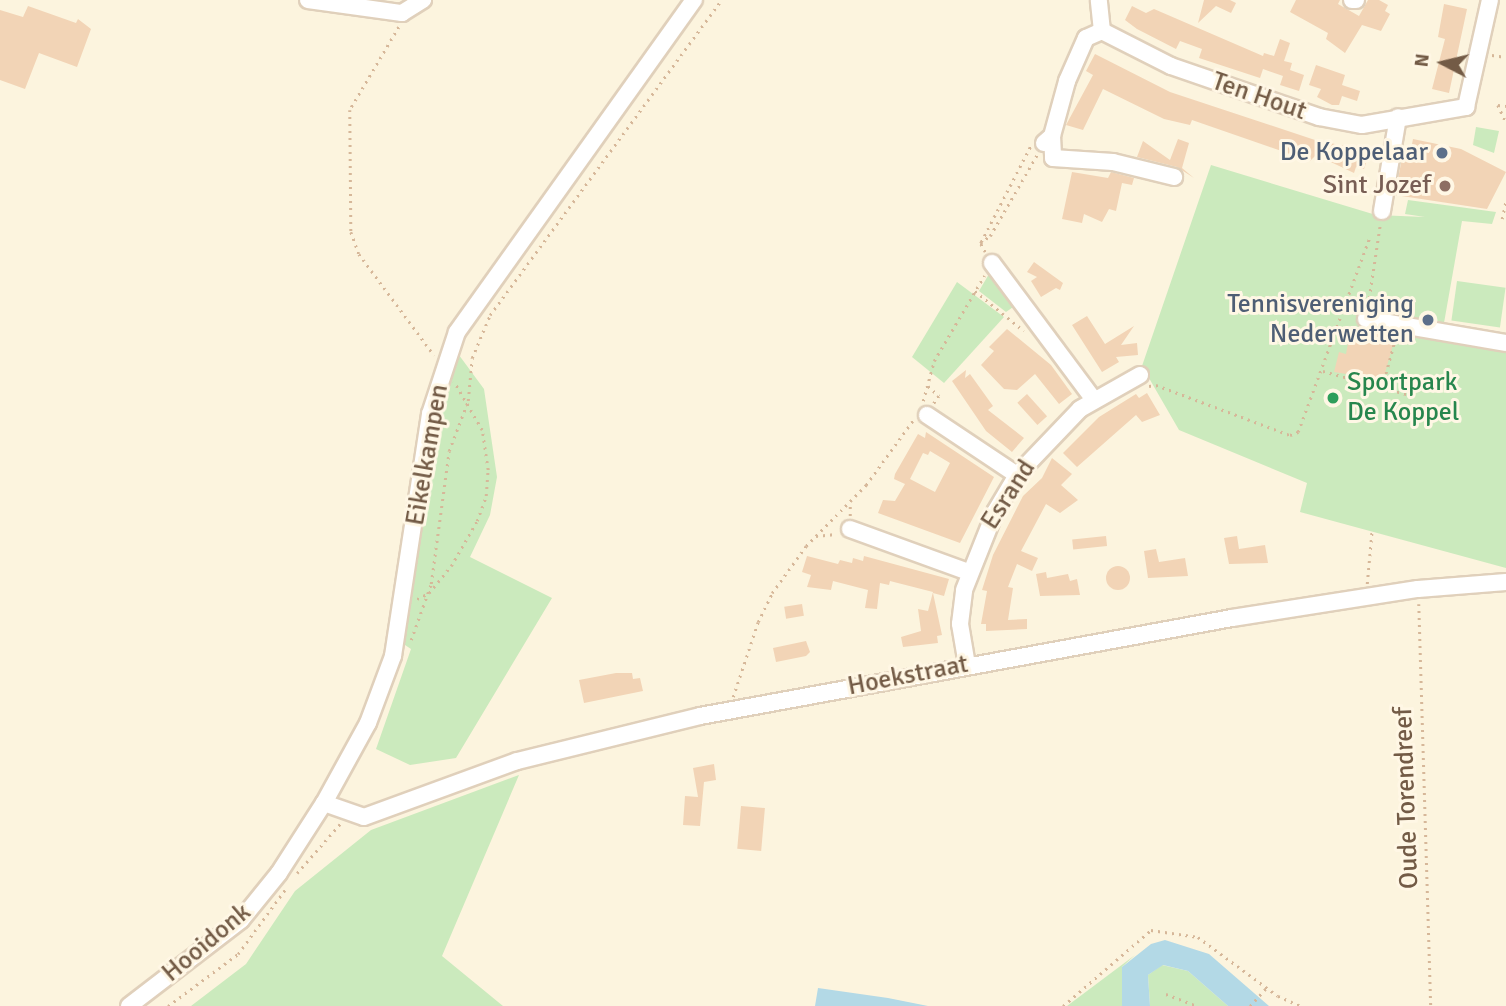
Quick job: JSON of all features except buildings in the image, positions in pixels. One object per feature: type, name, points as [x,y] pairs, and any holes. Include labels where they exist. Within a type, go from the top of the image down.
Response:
[{"type":"street","points":[[308,0],[402,13],[423,0]]},
{"type":"street","name":"Eikelkampen","points":[[324,803],[368,723],[393,656],[430,414],[443,368],[473,304],[694,0]]},
{"type":"street","points":[[1099,0],[1102,31],[1086,38],[1045,137],[1054,158],[1113,162],[1174,177]]},
{"type":"street","name":"Ten Hout","points":[[1102,31],[1171,66],[1331,121],[1362,125],[1466,107],[1490,0]]},
{"type":"street","points":[[1382,211],[1398,117]]},
{"type":"street","points":[[992,263],[1094,400]]},
{"type":"street","points":[[1366,319],[1506,343]]},
{"type":"street","name":"Esrand","points":[[967,665],[960,624],[968,572],[985,531],[1017,475],[1094,400],[1140,375]]},
{"type":"street","points":[[922,411],[1017,475]]},
{"type":"street","points":[[850,529],[968,572]]},
{"type":"street","name":"Hoekstraat","points":[[324,803],[365,817],[517,761],[729,710],[967,665],[1365,597],[1418,589],[1506,582]]},
{"type":"street","name":"Hooidonk","points":[[129,1006],[241,920],[279,873],[324,803]]},
{"type":"path","name":"Eikelkampen","points":[[429,593],[465,544],[486,496],[486,451],[468,401],[472,358],[490,315],[721,0]]},
{"type":"path","points":[[402,13],[400,24],[350,110],[351,232],[359,254],[443,368]]},
{"type":"path","points":[[1506,106],[1498,104],[1506,122]]},
{"type":"path","points":[[980,243],[990,236],[1045,137]]},
{"type":"path","points":[[980,243],[1045,137]]},
{"type":"path","points":[[1502,219],[1506,200]]},
{"type":"path","points":[[1366,319],[1382,211]]},
{"type":"path","points":[[1140,375],[1150,388],[1156,385],[1290,435],[1298,432],[1323,371],[1370,236]]},
{"type":"path","points":[[729,710],[747,650],[772,593],[806,545],[866,485],[922,411],[934,361],[992,263],[980,243]]},
{"type":"path","points":[[975,291],[1033,339]]},
{"type":"path","points":[[1382,387],[1399,326]]},
{"type":"path","points":[[1323,371],[1413,396]]},
{"type":"path","points":[[1365,597],[1373,529]]},
{"type":"path","name":"Oude Torendreef","points":[[1418,589],[1431,1006]]},
{"type":"path","points":[[1063,1006],[1151,930],[1198,937],[1300,1006]]},
{"type":"path","points":[[1250,1006],[1268,986]]},
{"type":"path","points":[[1166,994],[1197,1006]]},
{"type":"green space","points":[[1476,127],[1499,131],[1494,153],[1473,145]]},
{"type":"green space","name":"Sportpark De Koppel","points":[[1211,165],[1376,215],[1425,217],[1405,214],[1408,200],[1496,212],[1492,224],[1462,221],[1441,340],[1506,349],[1506,568],[1300,512],[1307,483],[1179,430],[1142,366]]},
{"type":"green space","points":[[989,274],[995,274],[1016,305],[1006,312],[979,291]]},
{"type":"green space","points":[[1457,281],[1506,288],[1500,327],[1451,321]]},
{"type":"green space","points":[[957,282],[1004,317],[944,383],[912,357]]},
{"type":"green space","points":[[456,351],[484,389],[497,477],[490,515],[470,557],[552,598],[456,758],[410,765],[376,749],[411,649],[402,643],[439,404]]},
{"type":"green space","points":[[519,775],[442,956],[503,1006],[191,1006],[246,964],[295,891],[371,830]]},
{"type":"green space","points":[[1135,955],[1122,967],[1122,1006],[1067,1006]]},
{"type":"green space","points":[[1162,965],[1188,971],[1228,1006],[1150,1006],[1148,975]]},
{"type":"water","points":[[1165,940],[1209,954],[1269,1006],[1228,1006],[1188,971],[1163,965],[1148,975],[1150,1006],[1122,1006],[1122,967],[1151,944]]},
{"type":"water","points":[[818,988],[888,998],[928,1006],[815,1006]]},
{"type":"place","name":"De Koppelaar","points":[[1442,153]]},
{"type":"place","name":"Sint Jozef","points":[[1445,186]]},
{"type":"place","name":"Tennisvereniging Nederwetten","points":[[1428,320]]},
{"type":"place","name":"Sportpark De Koppel","points":[[1333,398]]}]
